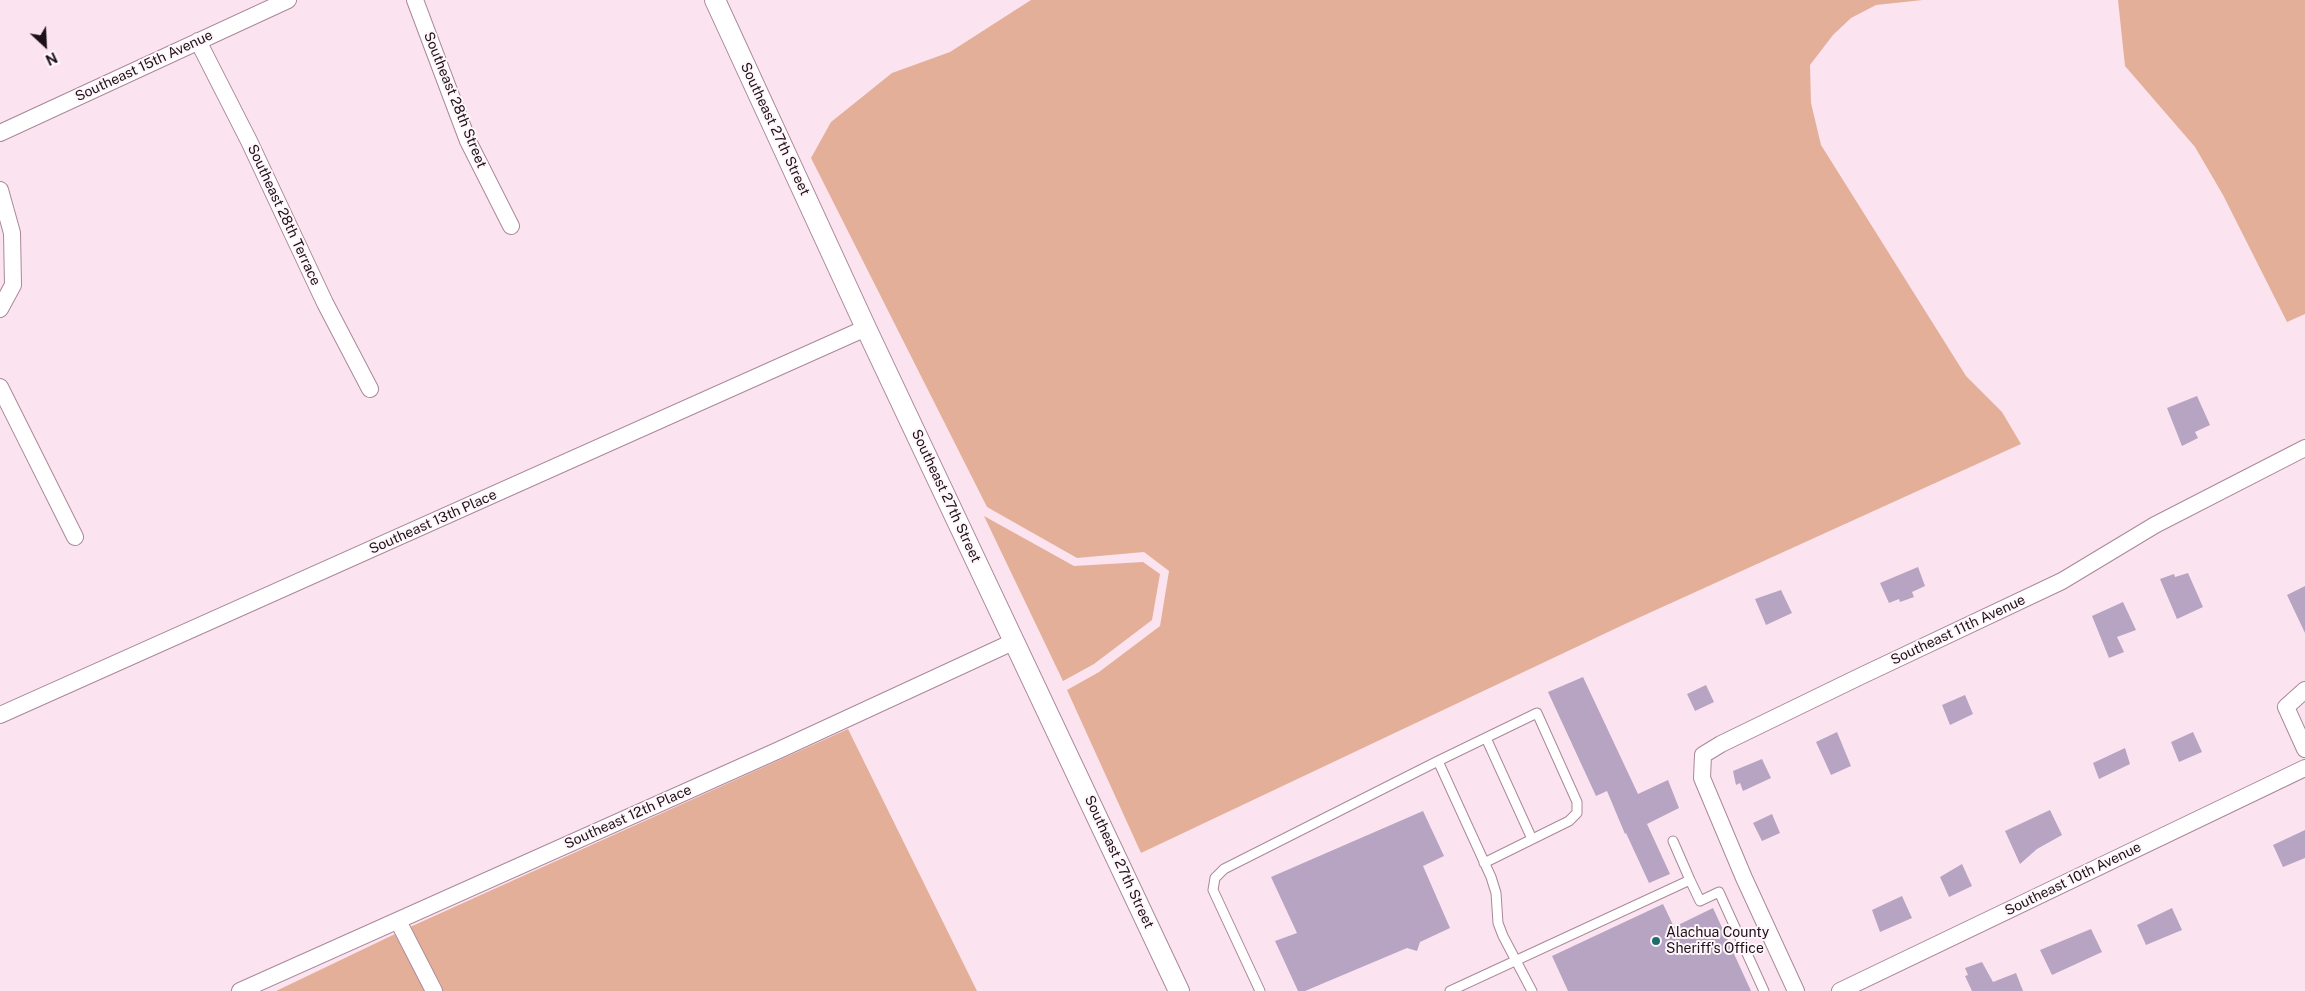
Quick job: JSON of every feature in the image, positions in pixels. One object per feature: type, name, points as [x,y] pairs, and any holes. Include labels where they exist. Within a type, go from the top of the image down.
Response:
[{"type":"street","name":"Southeast 15th Avenue","points":[[0,133],[288,0]]},
{"type":"street","name":"Southeast 28th Street","points":[[415,0],[468,141],[511,226]]},
{"type":"street","name":"Southeast 27th Street","points":[[718,1],[866,328],[1179,991]]},
{"type":"street","name":"Southeast 28th Terrace","points":[[198,41],[249,141],[325,303],[370,388]]},
{"type":"street","points":[[0,190],[12,233],[13,280],[13,284],[0,309]]},
{"type":"street","name":"Southeast 13th Place","points":[[0,715],[866,328]]},
{"type":"street","points":[[0,386],[75,536]]},
{"type":"street","name":"Southeast 11th Avenue","points":[[1796,991],[1734,856],[1702,778],[1703,755],[1721,744],[1835,688],[2062,580],[2155,525],[2305,448]]},
{"type":"street","name":"Southeast 12th Place","points":[[240,991],[779,750],[1015,641]]},
{"type":"street","points":[[2305,690],[2286,707],[2305,748]]},
{"type":"street","name":"Southeast 10th Avenue","points":[[1840,991],[2305,768]]},
{"type":"street","points":[[398,921],[434,991]]},
{"type":"lane","points":[[1260,991],[1213,890],[1215,878],[1224,869],[1438,761],[1538,713],[1578,802],[1577,813],[1569,821],[1484,864]]},
{"type":"lane","points":[[1486,738],[1532,839]]},
{"type":"lane","points":[[1438,761],[1496,894],[1498,923],[1532,991]]},
{"type":"lane","points":[[1672,841],[1700,901],[1719,892],[1764,991]]},
{"type":"lane","points":[[1450,991],[1690,880]]},
{"type":"shaded area","points":[[1031,0],[1923,0],[1876,5],[1851,18],[1833,35],[1810,65],[1811,103],[1821,145],[1966,376],[2002,412],[2021,444],[1625,624],[1141,853],[1067,690],[1099,672],[1160,626],[1169,571],[1144,552],[1077,558],[987,507],[811,158],[831,122],[892,73],[950,52]]},
{"type":"shaded area","points":[[2118,0],[2305,0],[2305,314],[2287,322],[2223,195],[2195,147],[2125,66]]},
{"type":"shaded area","points":[[984,516],[1074,566],[1143,562],[1160,574],[1152,620],[1094,664],[1063,681]]},
{"type":"shaded area","points":[[848,729],[977,991],[443,991],[410,927]]},
{"type":"shaded area","points":[[395,934],[425,991],[276,991]]},
{"type":"building","points":[[2197,396],[2210,425],[2195,432],[2198,438],[2182,446],[2167,408]]},
{"type":"building","points":[[1918,567],[1925,586],[1912,592],[1914,597],[1900,602],[1899,599],[1889,603],[1880,583]]},
{"type":"building","points":[[2188,573],[2203,607],[2177,619],[2160,579],[2174,574],[2175,577]]},
{"type":"building","points":[[2305,586],[2305,633],[2287,595]]},
{"type":"building","points":[[1781,590],[1792,613],[1766,625],[1755,599]]},
{"type":"building","points":[[2123,602],[2136,630],[2117,637],[2124,652],[2109,658],[2092,616]]},
{"type":"building","points":[[1583,677],[1638,794],[1668,780],[1679,808],[1647,824],[1670,874],[1649,883],[1607,791],[1596,796],[1548,692]]},
{"type":"building","points":[[1706,685],[1714,702],[1695,711],[1687,694]]},
{"type":"building","points":[[1965,695],[1973,714],[1950,725],[1942,705]]},
{"type":"building","points":[[1837,732],[1851,766],[1831,775],[1816,742]]},
{"type":"building","points":[[2193,732],[2202,752],[2179,762],[2171,742]]},
{"type":"building","points":[[2125,748],[2130,764],[2099,779],[2093,763]]},
{"type":"building","points":[[1762,759],[1771,778],[1743,791],[1740,783],[1736,785],[1733,771]]},
{"type":"building","points":[[2050,810],[2062,835],[2037,849],[2020,864],[2005,831]]},
{"type":"building","points":[[1423,811],[1444,856],[1423,866],[1450,928],[1420,942],[1417,951],[1407,948],[1305,991],[1298,991],[1275,941],[1297,933],[1271,877]]},
{"type":"building","points":[[1772,814],[1780,833],[1762,841],[1753,823]]},
{"type":"building","points":[[2305,830],[2305,858],[2283,867],[2273,845]]},
{"type":"building","points":[[1962,864],[1972,886],[1949,897],[1940,877]]},
{"type":"building","points":[[1902,896],[1912,918],[1880,932],[1872,910]]},
{"type":"building","name":"Alachua County Sheriff's Office","points":[[1663,904],[1674,927],[1713,908],[1751,991],[1568,991],[1552,956]]},
{"type":"building","points":[[2172,908],[2182,930],[2146,945],[2137,925]]},
{"type":"building","points":[[2091,929],[2102,952],[2052,975],[2040,950]]},
{"type":"building","points":[[1982,962],[1993,982],[2016,973],[2023,991],[1972,991],[1965,976],[1968,975],[1965,968]]},
{"type":"place","name":"Alachua County Sheriff's Office","points":[[1656,941]]}]
